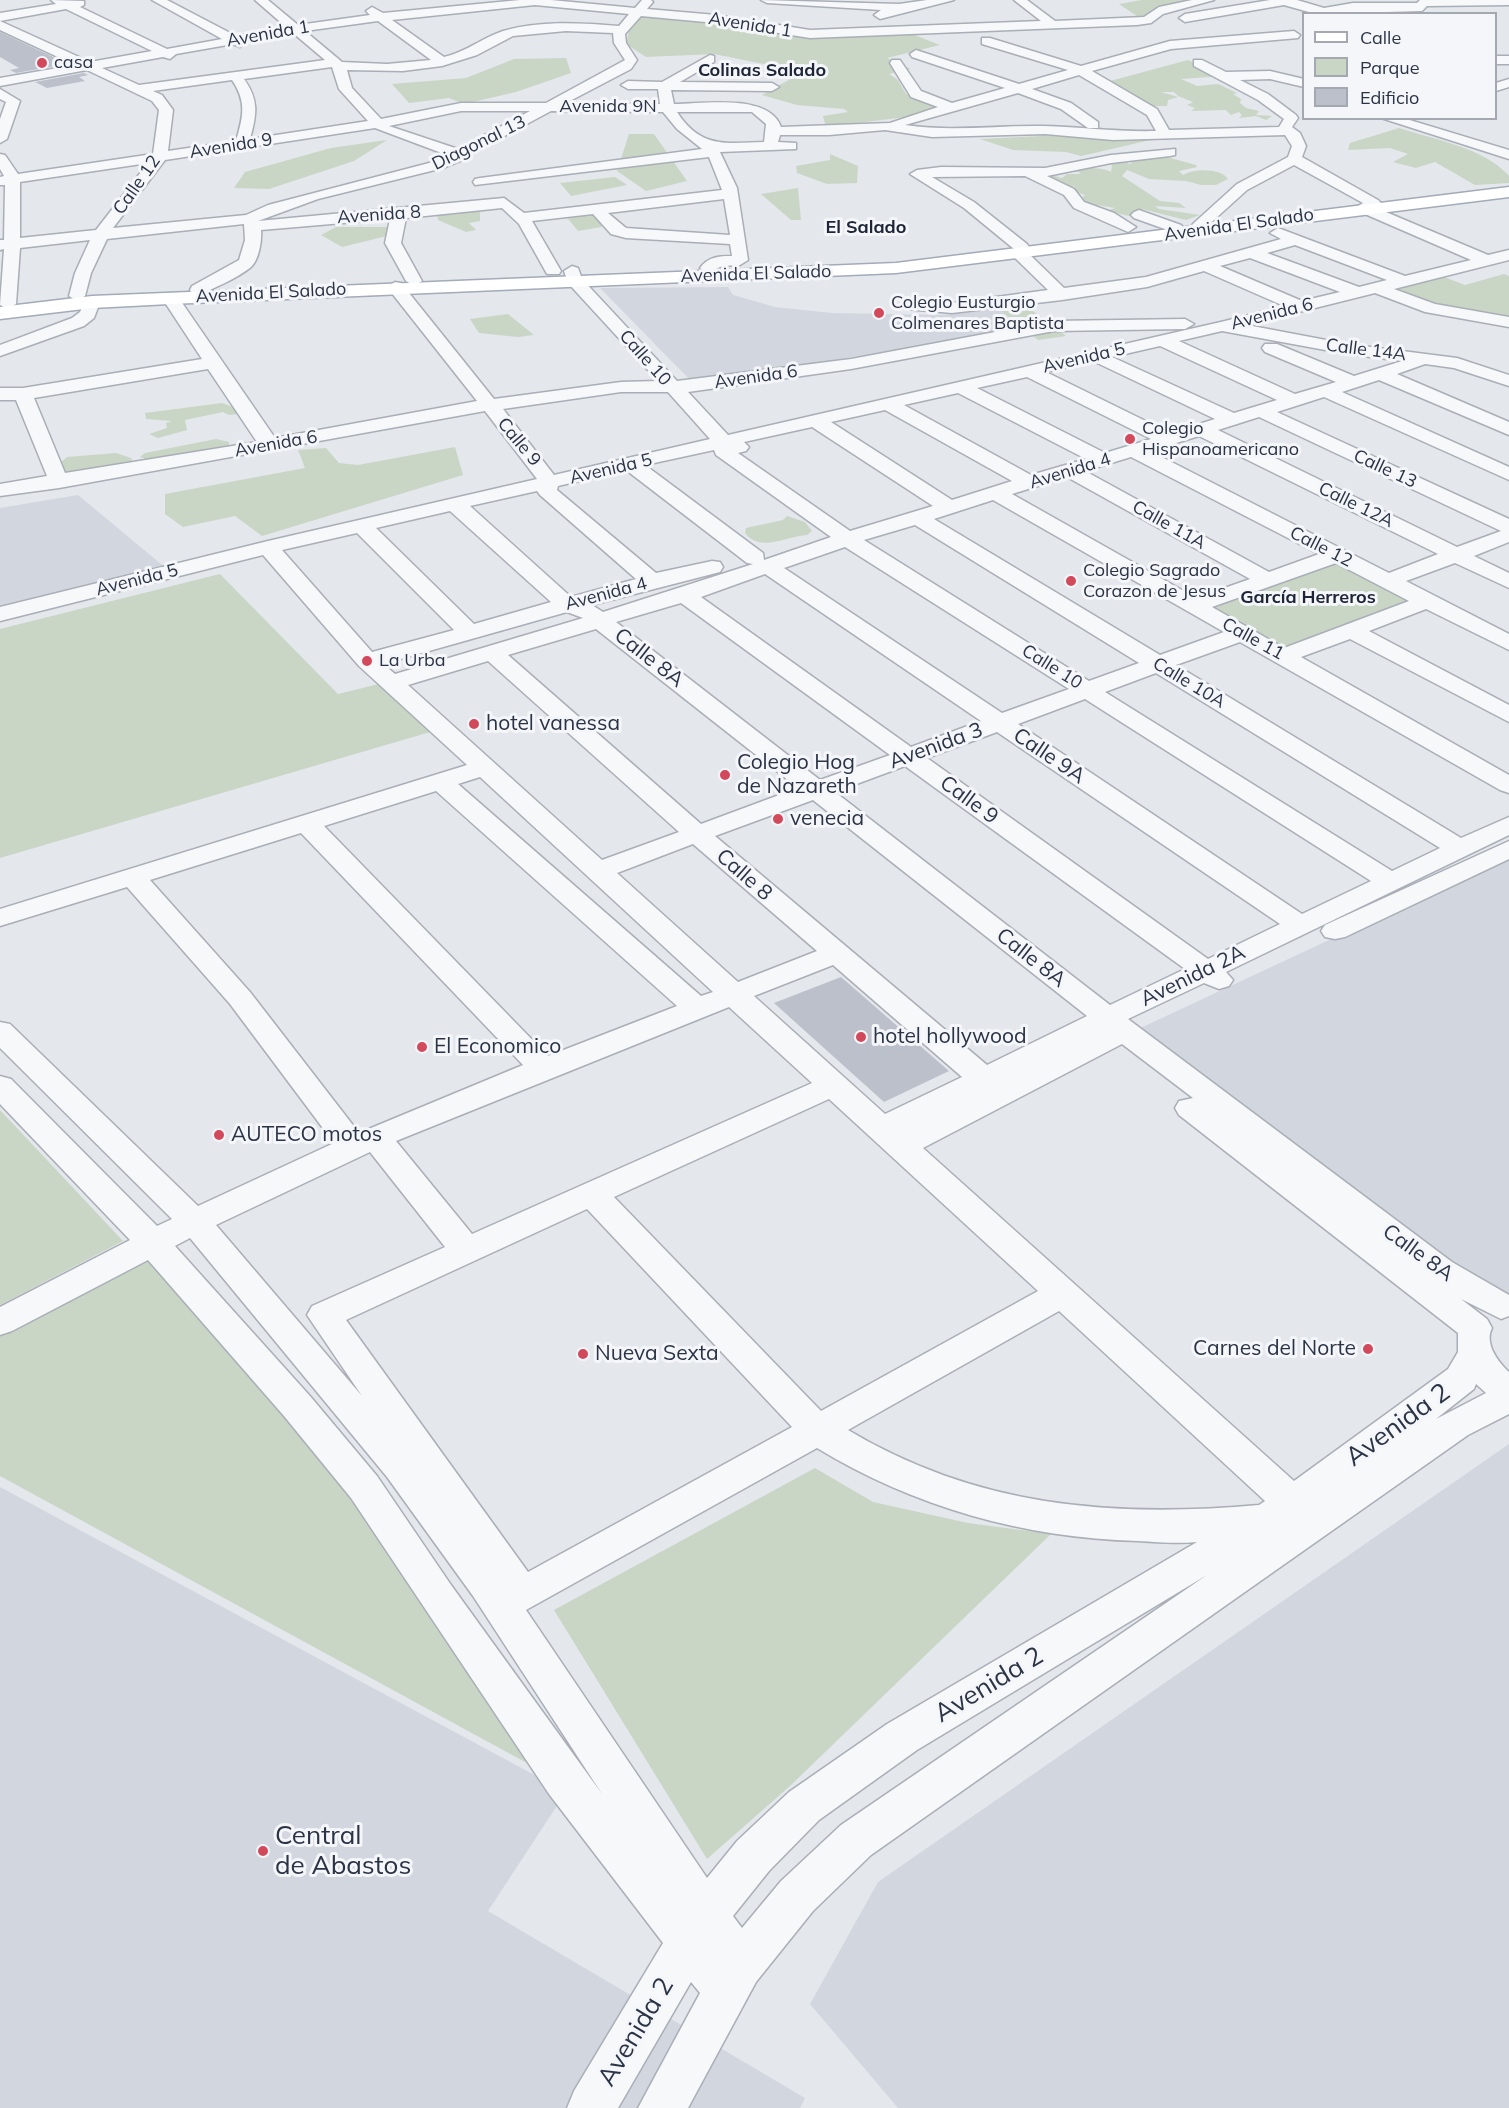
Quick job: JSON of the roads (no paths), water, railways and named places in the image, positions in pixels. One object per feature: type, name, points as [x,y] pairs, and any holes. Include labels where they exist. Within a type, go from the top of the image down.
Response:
[{"type":"main road","name":"Avenida El Salado","points":[[3,307],[198,290],[414,281],[553,271],[573,275],[819,272],[896,268],[1176,228],[1509,190]]},
{"type":"main road","name":"Avenida El Salado","points":[[85,299],[395,287],[708,268],[884,263],[1251,224],[1368,206]]},
{"type":"street","points":[[0,17],[62,3],[97,0]]},
{"type":"street","points":[[158,0],[253,50]]},
{"type":"street","points":[[261,0],[336,65],[346,89],[377,124],[462,155]]},
{"type":"street","points":[[358,0],[442,62]]},
{"type":"street","points":[[442,0],[471,21]]},
{"type":"street","points":[[576,41],[620,34],[637,11],[649,0]]},
{"type":"street","points":[[767,0],[899,8]]},
{"type":"street","points":[[841,32],[856,23],[899,8],[948,0]]},
{"type":"street","points":[[1020,0],[1052,24]]},
{"type":"street","points":[[1161,30],[1159,11],[1208,0]]},
{"type":"street","name":"Avenida 1","points":[[0,82],[295,29],[379,17],[535,1],[707,17],[810,34],[1052,24],[1161,30]]},
{"type":"street","points":[[768,28],[801,11],[807,1]]},
{"type":"street","points":[[760,162],[763,147],[776,131],[829,131],[885,126],[1137,54],[1161,30],[1289,1],[1324,12],[1366,7],[1474,2],[1509,6]]},
{"type":"street","points":[[1474,2],[1483,12]]},
{"type":"street","points":[[62,3],[219,77]]},
{"type":"street","points":[[1032,9],[1053,7]]},
{"type":"street","points":[[1366,7],[1374,12]]},
{"type":"street","points":[[1115,8],[1161,30],[1294,42]]},
{"type":"street","points":[[970,15],[991,26]]},
{"type":"street","points":[[1161,30],[1272,16]]},
{"type":"street","points":[[1052,24],[981,42],[1080,70],[1152,112],[1165,135]]},
{"type":"street","name":"Calle 12","points":[[0,25],[157,98],[166,110],[160,157],[101,234],[83,273],[85,299]]},
{"type":"street","points":[[138,89],[219,77],[336,65],[401,66],[442,62],[471,54],[492,34],[527,30],[562,27],[620,34]]},
{"type":"street","points":[[1034,28],[1068,37]]},
{"type":"street","name":"Diagonal 13","points":[[252,223],[273,208],[438,165],[462,155],[631,63],[620,34]]},
{"type":"street","points":[[1114,48],[1137,54]]},
{"type":"street","points":[[942,49],[915,54],[1066,106],[1093,125]]},
{"type":"street","points":[[271,60],[289,70]]},
{"type":"street","points":[[1224,60],[1198,63],[1297,117]]},
{"type":"street","points":[[896,63],[916,94],[952,108]]},
{"type":"street","points":[[664,86],[694,67],[712,64]]},
{"type":"street","points":[[628,85],[664,86],[770,81],[746,73]]},
{"type":"street","points":[[1224,76],[1270,75],[1302,83]]},
{"type":"street","points":[[236,77],[249,95],[252,104],[243,144]]},
{"type":"street","points":[[664,86],[666,107],[670,117],[711,150],[726,177],[736,219],[741,260],[718,261],[708,268]]},
{"type":"street","points":[[0,93],[13,100],[4,120],[0,139]]},
{"type":"street","name":"Avenida 9N","points":[[461,107],[755,108],[775,124],[776,131]]},
{"type":"street","name":"Avenida 9","points":[[6,179],[377,124],[461,107]]},
{"type":"street","points":[[1045,130],[1113,136],[1250,134],[1297,117]]},
{"type":"street","points":[[1200,225],[1213,216],[1229,196],[1268,171],[1294,159],[1299,146],[1295,136],[1297,117]]},
{"type":"street","points":[[885,126],[932,134],[1045,130],[1156,118]]},
{"type":"street","points":[[1394,120],[1509,155]]},
{"type":"street","points":[[932,134],[941,171]]},
{"type":"street","points":[[1222,148],[1246,141],[1251,136],[1250,134]]},
{"type":"street","points":[[480,182],[711,150],[808,146]]},
{"type":"street","points":[[1062,295],[1020,250],[969,205],[917,174],[941,171],[1030,173],[1111,159],[1181,151]]},
{"type":"street","points":[[0,158],[6,179],[5,244],[11,290],[3,307]]},
{"type":"street","points":[[1294,159],[1368,206],[1488,261]]},
{"type":"street","points":[[438,165],[480,182],[522,218],[553,271]]},
{"type":"street","points":[[1030,173],[1069,192],[1079,204],[1109,216],[1128,227]]},
{"type":"street","points":[[522,218],[729,194]]},
{"type":"street","name":"Avenida 8","points":[[5,244],[101,234],[399,214],[504,202]]},
{"type":"street","points":[[597,210],[617,231],[626,233],[738,240]]},
{"type":"street","points":[[399,214],[393,243],[414,281]]},
{"type":"street","points":[[1139,215],[1176,228]]},
{"type":"street","points":[[198,290],[246,263],[252,223]]},
{"type":"street","points":[[1251,224],[1404,281]]},
{"type":"street","points":[[913,305],[952,308],[1147,282],[1296,240]]},
{"type":"street","points":[[1454,269],[1440,262],[1468,252],[1509,244]]},
{"type":"street","points":[[1251,253],[1358,293]]},
{"type":"street","name":"Avenida 6","points":[[0,490],[271,446],[488,405],[621,387],[711,384],[851,364],[1054,326],[1146,323],[1222,326],[1509,255]]},
{"type":"street","points":[[1206,266],[1300,307]]},
{"type":"street","name":"Calle 10","points":[[573,275],[669,385],[724,442],[723,451],[1088,689],[1391,882]]},
{"type":"street","name":"Calle 9","points":[[395,287],[542,470],[549,483],[547,491],[652,581]]},
{"type":"street","points":[[1376,288],[1431,308],[1509,322]]},
{"type":"street","points":[[170,297],[212,363],[271,446]]},
{"type":"street","points":[[1037,298],[1054,326]]},
{"type":"street","points":[[0,351],[78,322],[88,314],[85,299]]},
{"type":"street","points":[[1222,326],[1353,382]]},
{"type":"street","name":"Avenida 5","points":[[0,614],[268,547],[1222,326]]},
{"type":"street","name":"Calle 14A","points":[[1222,326],[1347,349],[1430,358],[1476,368],[1509,381]]},
{"type":"street","points":[[1162,340],[1295,401]]},
{"type":"street","points":[[1096,356],[1233,420]]},
{"type":"street","name":"Avenida 4","points":[[390,683],[491,652],[582,617],[652,581],[762,562],[856,536],[1430,358]]},
{"type":"street","points":[[0,394],[23,394],[212,363]]},
{"type":"street","points":[[1030,371],[1169,440]]},
{"type":"street","points":[[1380,374],[1509,429]]},
{"type":"street","points":[[961,387],[1104,460]]},
{"type":"street","points":[[1325,391],[1509,474]]},
{"type":"street","points":[[23,394],[59,482]]},
{"type":"street","points":[[888,404],[1030,483]]},
{"type":"street","name":"Calle 13","points":[[1261,411],[1509,527]]},
{"type":"street","points":[[816,421],[951,508]]},
{"type":"street","name":"Calle 12A","points":[[1202,429],[1509,581]]},
{"type":"street","name":"Calle 12","points":[[1134,451],[1509,643]]},
{"type":"street","name":"Calle 9A","points":[[631,464],[762,562],[1300,925]]},
{"type":"street","name":"Calle 11A","points":[[1070,471],[1268,580]]},
{"type":"street","name":"Calle 11","points":[[997,494],[1509,784]]},
{"type":"street","name":"Calle 8A","points":[[456,505],[582,617],[808,793],[1105,1030],[1475,1341],[1484,1369],[1509,1391]]},
{"type":"street","name":"Calle 10A","points":[[918,518],[1461,849]]},
{"type":"street","points":[[363,526],[470,633]]},
{"type":"street","points":[[1387,580],[1509,535]]},
{"type":"street","points":[[268,547],[367,661],[390,683],[1061,1294],[1280,1511]]},
{"type":"street","points":[[1194,606],[1337,555]]},
{"type":"street","name":"Avenida 4","points":[[367,661],[470,633],[582,617],[684,595],[762,562]]},
{"type":"street","name":"Calle 9","points":[[684,595],[1215,977]]},
{"type":"street","points":[[1284,656],[1428,601]]},
{"type":"street","points":[[1352,631],[1509,715]]},
{"type":"street","name":"Avenida 3","points":[[597,871],[1242,633]]},
{"type":"street","name":"Calle 8","points":[[491,652],[697,834],[992,1087]]},
{"type":"street","points":[[0,918],[484,768]]},
{"type":"street","points":[[440,781],[697,1008]]},
{"type":"street","points":[[306,823],[543,1068]]},
{"type":"street","name":"Avenida 2A","points":[[1215,977],[1300,925],[1509,825]]},
{"type":"street","name":"Avenida 2A","points":[[889,1138],[1215,977],[1509,849]]},
{"type":"street","points":[[132,877],[240,998],[364,1143],[466,1250]]},
{"type":"street","points":[[0,1322],[194,1221],[364,1143],[543,1068],[836,954]]},
{"type":"street","name":"Calle 8A","points":[[1105,1030],[1440,1272],[1505,1305]]},
{"type":"street","points":[[0,1031],[194,1221],[400,1467],[460,1548],[698,1928],[733,1978]]},
{"type":"street","points":[[0,1086],[152,1242],[297,1406],[364,1487],[564,1780],[698,1928]]},
{"type":"street","points":[[831,1086],[324,1315],[522,1595],[1061,1294]]},
{"type":"street","points":[[591,1193],[816,1429],[859,1455],[931,1489],[990,1506],[1088,1524],[1191,1527],[1280,1511]]},
{"type":"street","name":"Avenida 2","points":[[591,2108],[698,1928],[753,1856],[804,1806],[902,1737],[1280,1511],[1430,1405],[1461,1379],[1481,1319],[1505,1305]]},
{"type":"street","name":"Avenida 2","points":[[662,2108],[733,1978],[796,1896],[855,1840],[1455,1425],[1509,1398]]},
{"type":"place","name":"casa","points":[[42,63]]},
{"type":"place","name":"Colegio Eusturgio Colmenares Baptista","points":[[879,313]]},
{"type":"place","name":"Colegio Hispanoamericano","points":[[1130,439]]},
{"type":"place","name":"Colegio Sagrado Corazon de Jesus","points":[[1071,581]]},
{"type":"place","name":"La Urba","points":[[367,661]]},
{"type":"place","name":"hotel vanessa","points":[[474,724]]},
{"type":"place","name":"Colegio Hog de Nazareth","points":[[725,775]]},
{"type":"place","name":"venecia","points":[[778,819]]},
{"type":"place","name":"hotel hollywood","points":[[861,1037]]},
{"type":"place","name":"El Economico","points":[[422,1047]]},
{"type":"place","name":"AUTECO motos","points":[[219,1135]]},
{"type":"place","name":"Carnes del Norte","points":[[1368,1349]]},
{"type":"place","name":"Nueva Sexta","points":[[583,1354]]},
{"type":"place","name":"Central de Abastos","points":[[263,1851]]},
{"type":"district","name":"Colinas Salado","points":[[762,71]]},
{"type":"district","name":"El Salado","points":[[866,228]]},
{"type":"district","name":"García Herreros","points":[[1308,598]]}]
